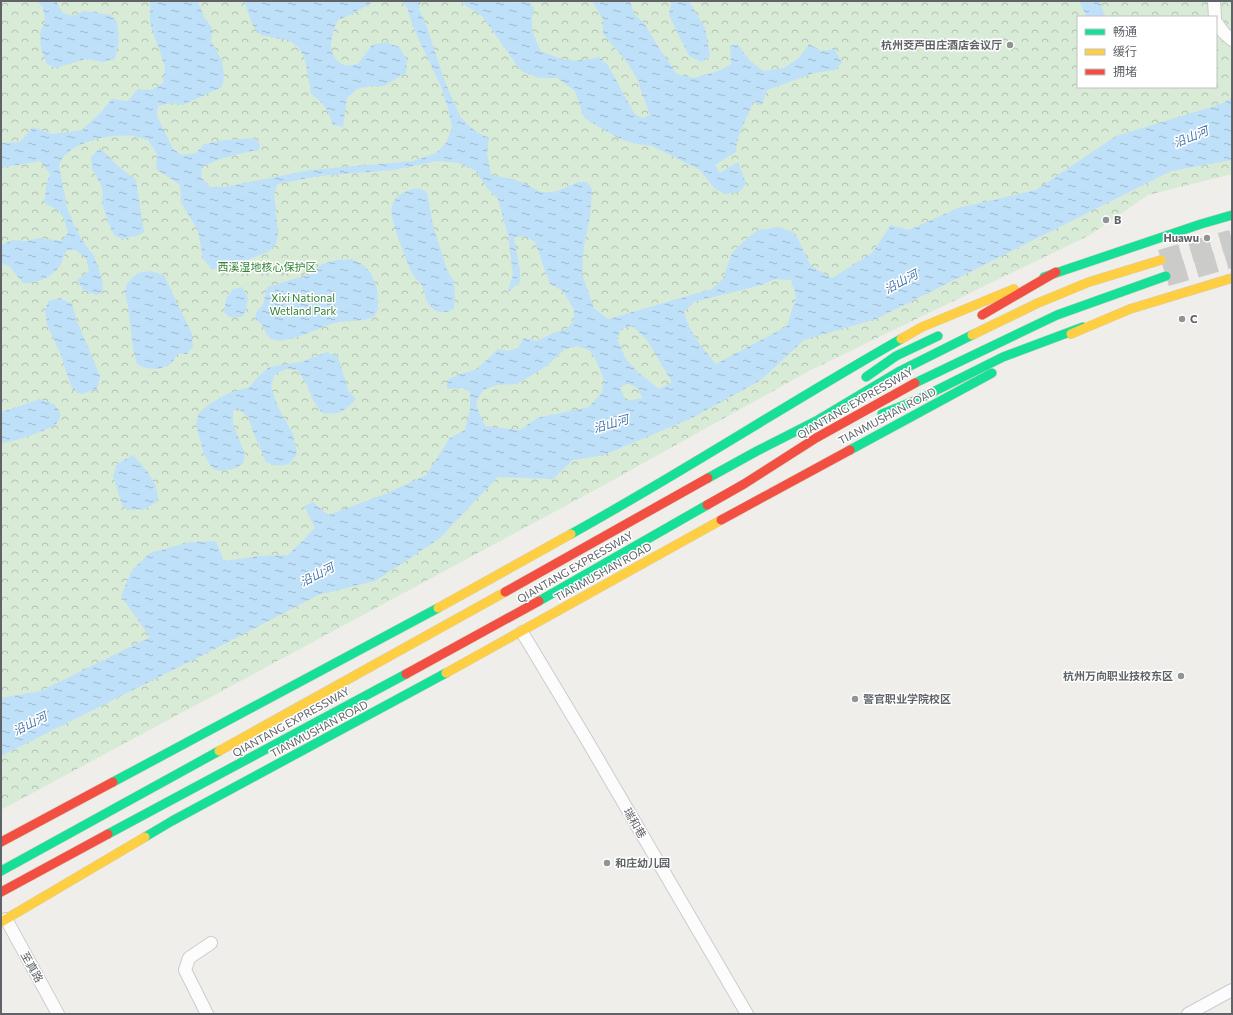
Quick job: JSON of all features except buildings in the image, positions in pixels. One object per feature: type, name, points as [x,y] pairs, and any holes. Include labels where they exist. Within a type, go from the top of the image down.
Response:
[{"type":"main road","points":[[1,842],[367,647],[631,501],[836,376],[922,327],[987,299],[1056,272],[1232,215]]},
{"type":"main road","name":"QIANTANG EXPRESSWAY","points":[[1,871],[383,661],[757,451],[816,421],[898,372],[1038,303],[1089,282],[1161,260]]},
{"type":"main road","points":[[977,317],[1056,272]]},
{"type":"main road","name":"QIANTANG EXPRESSWAY","points":[[1,892],[514,616],[744,484],[816,438],[930,375],[1057,315],[1166,276]]},
{"type":"main road","points":[[877,417],[916,400],[1003,357],[1140,305],[1232,278]]},
{"type":"main road","points":[[1014,362],[1083,327]]},
{"type":"main road","points":[[857,383],[896,356],[943,333]]},
{"type":"main road","name":"TIANMUSHAN ROAD","points":[[4,920],[172,821],[522,632],[706,528],[1000,369]]},
{"type":"main road","points":[[757,451],[817,409]]},
{"type":"main road","points":[[744,484],[863,422]]},
{"type":"main road","points":[[1,861],[101,815]]},
{"type":"main road","points":[[1,902],[113,832]]},
{"type":"street","points":[[1214,1],[1215,16]]},
{"type":"street","points":[[1217,24],[1224,34],[1232,40]]},
{"type":"street","name":"瑞和巷","points":[[522,632],[747,1014]]},
{"type":"street","name":"至真路","points":[[4,920],[58,1014]]},
{"type":"street","points":[[207,1014],[185,970],[189,958],[211,943]]},
{"type":"street","points":[[1188,1014],[1232,990]]},
{"type":"green space","name":"西溪湿地核心保护区","points":[[1,1],[1232,1],[1232,174],[1148,195],[1090,235],[809,371],[595,490],[1,810]]},
{"type":"water","points":[[37,1],[58,1],[57,3],[63,13],[72,16],[84,11],[110,15],[117,21],[119,41],[115,59],[103,62],[85,59],[56,68],[47,64],[41,49],[40,33],[45,21],[43,7]]},
{"type":"water","name":"沿山河","points":[[150,1],[198,1],[204,17],[212,28],[211,41],[222,61],[224,76],[222,87],[183,105],[171,103],[158,106],[157,116],[173,149],[182,155],[196,153],[204,144],[225,140],[254,138],[260,144],[259,150],[230,156],[202,167],[201,177],[210,187],[225,187],[310,170],[413,161],[436,153],[446,143],[452,128],[448,108],[440,84],[413,27],[407,7],[401,1],[421,1],[419,9],[427,27],[445,82],[461,118],[475,131],[489,138],[487,153],[491,175],[524,183],[540,192],[555,192],[578,182],[587,182],[592,189],[590,217],[584,245],[582,274],[594,308],[608,319],[712,289],[723,279],[732,253],[758,230],[779,227],[795,233],[811,266],[832,278],[872,253],[891,225],[909,230],[958,208],[1036,190],[1116,136],[1221,104],[1232,98],[1232,160],[1171,171],[876,319],[804,340],[761,380],[692,418],[604,455],[573,460],[553,479],[498,477],[439,539],[375,581],[318,595],[205,654],[1,756],[1,698],[41,691],[150,637],[121,596],[132,570],[150,553],[190,542],[216,541],[224,561],[259,556],[288,555],[315,528],[304,506],[313,502],[328,515],[385,494],[426,475],[450,438],[465,430],[470,409],[470,392],[462,388],[447,389],[447,380],[460,374],[475,370],[498,349],[507,351],[518,348],[524,338],[537,341],[568,328],[574,321],[574,310],[563,291],[550,284],[535,242],[525,236],[514,238],[520,270],[520,282],[507,293],[513,275],[508,235],[498,199],[487,188],[476,171],[459,163],[437,161],[394,170],[319,176],[278,184],[274,192],[278,234],[276,244],[268,252],[225,268],[212,269],[203,259],[198,231],[181,202],[180,185],[156,169],[157,154],[148,140],[124,135],[102,138],[79,145],[63,158],[59,166],[67,207],[82,240],[94,256],[102,279],[103,291],[97,295],[83,290],[77,280],[89,271],[86,258],[74,249],[66,251],[60,266],[53,273],[38,281],[23,283],[10,267],[1,263],[1,245],[13,240],[26,241],[40,238],[62,241],[68,232],[61,213],[44,203],[47,182],[50,174],[40,161],[1,168],[1,143],[20,142],[33,127],[52,134],[82,130],[112,99],[128,101],[138,89],[151,90],[163,83],[165,67],[150,23]],"holes":[[[776,279],[791,280],[796,297],[787,326],[716,364],[701,346],[689,327],[684,312],[694,302],[761,285]],[[632,326],[647,340],[672,382],[659,389],[639,373],[626,359],[617,339],[621,329]],[[578,346],[589,350],[596,360],[604,380],[602,392],[589,407],[537,418],[520,430],[485,426],[476,402],[483,390],[497,385],[517,384],[547,366],[565,349]],[[627,383],[636,387],[643,398],[626,401],[620,388]]]},
{"type":"water","points":[[244,1],[375,1],[338,20],[334,29],[331,44],[333,54],[337,61],[346,66],[358,64],[372,45],[386,42],[399,47],[407,60],[406,73],[384,86],[370,86],[357,89],[347,98],[343,127],[333,125],[325,107],[311,94],[305,59],[299,48],[290,41],[261,35],[253,26]]},
{"type":"water","points":[[456,1],[502,1],[513,3],[528,1],[534,8],[532,25],[541,51],[569,60],[583,60],[599,57],[608,65],[634,113],[642,118],[650,115],[637,79],[627,62],[603,34],[603,19],[592,1],[630,1],[634,14],[644,23],[677,74],[694,78],[721,70],[731,64],[730,46],[738,44],[748,59],[763,71],[784,68],[800,57],[809,44],[821,51],[835,49],[842,63],[835,70],[814,73],[767,90],[762,105],[753,102],[737,140],[736,152],[715,165],[720,173],[738,162],[746,183],[739,192],[726,194],[715,189],[700,170],[652,146],[632,143],[620,139],[584,118],[575,91],[557,78],[539,78],[521,71],[482,16]]},
{"type":"water","points":[[689,1],[705,28],[710,56],[702,62],[689,56],[669,15],[671,2]]},
{"type":"water","points":[[1079,1],[1100,1],[1105,16],[1086,16]]},
{"type":"water","points":[[100,148],[119,167],[136,180],[144,232],[136,236],[122,239],[114,235],[108,222],[103,206],[102,187],[92,169],[91,157]]},
{"type":"water","points":[[419,188],[427,192],[433,225],[447,270],[454,281],[454,309],[445,312],[440,312],[429,306],[421,285],[408,264],[396,233],[392,215],[394,201],[399,195]]},
{"type":"water","points":[[352,259],[362,264],[371,273],[377,288],[378,309],[374,317],[364,320],[335,323],[286,340],[268,337],[261,324],[255,319],[257,311],[263,305],[267,287],[314,273],[320,265],[336,260]]},
{"type":"water","points":[[150,271],[164,275],[192,334],[193,347],[187,354],[177,354],[172,363],[159,369],[145,368],[137,364],[133,349],[125,293],[127,283],[138,273]]},
{"type":"water","points":[[242,287],[248,298],[245,313],[242,317],[229,317],[224,312],[226,299],[233,289]]},
{"type":"water","points":[[60,298],[72,304],[76,319],[100,376],[97,389],[81,394],[73,390],[61,355],[47,325],[45,311],[48,301]]},
{"type":"water","points":[[327,352],[338,357],[348,390],[356,399],[342,412],[322,413],[313,400],[306,383],[297,370],[286,369],[274,375],[271,387],[278,407],[293,434],[297,454],[289,464],[277,466],[266,462],[248,417],[239,409],[233,411],[233,424],[245,454],[243,464],[233,469],[219,471],[212,468],[204,455],[196,424],[199,413],[209,404],[229,393],[250,387],[269,367],[301,362]]},
{"type":"water","points":[[39,399],[54,404],[61,415],[57,423],[30,436],[1,443],[1,411],[9,410]]},
{"type":"water","points":[[133,455],[151,476],[158,495],[157,502],[145,509],[129,510],[122,505],[113,476],[117,464]]},
{"type":"tunnel","points":[[1161,260],[1232,240]]},
{"type":"tunnel","points":[[1166,276],[1232,257]]},
{"type":"traffic: fast","points":[[1044,277],[1232,215]]},
{"type":"traffic: fast","points":[[915,383],[1057,315],[1166,276]]},
{"type":"traffic: fast","points":[[882,414],[917,400],[1003,357],[1083,327]]},
{"type":"traffic: fast","points":[[708,478],[816,421],[898,372],[972,335]]},
{"type":"traffic: fast","points":[[866,377],[896,356],[938,336]]},
{"type":"traffic: fast","points":[[571,534],[901,339]]},
{"type":"traffic: fast","points":[[850,450],[992,373]]},
{"type":"traffic: fast","points":[[539,601],[707,505]]},
{"type":"traffic: fast","points":[[113,782],[438,608]]},
{"type":"traffic: fast","points":[[145,837],[446,673]]},
{"type":"traffic: fast","points":[[108,834],[406,674]]},
{"type":"traffic: fast","points":[[1,871],[219,751]]},
{"type":"traffic: slow","points":[[972,335],[1038,303],[1089,282],[1161,260]]},
{"type":"traffic: slow","points":[[1071,334],[1130,309],[1232,278]]},
{"type":"traffic: slow","points":[[901,339],[922,327],[1014,289]]},
{"type":"traffic: slow","points":[[446,673],[721,520]]},
{"type":"traffic: slow","points":[[438,608],[571,534]]},
{"type":"traffic: slow","points":[[219,751],[505,592]]},
{"type":"traffic: slow","points":[[1,922],[145,837]]},
{"type":"traffic: jam","points":[[982,315],[1056,272]]},
{"type":"traffic: jam","points":[[707,505],[744,484],[816,438],[915,383]]},
{"type":"traffic: jam","points":[[721,520],[850,450]]},
{"type":"traffic: jam","points":[[505,592],[708,478]]},
{"type":"traffic: jam","points":[[406,674],[539,601]]},
{"type":"traffic: jam","points":[[1,842],[113,782]]},
{"type":"traffic: jam","points":[[1,892],[108,834]]},
{"type":"place","name":"杭州茭芦田庄酒店会议厅","points":[[1010,45]]},
{"type":"place","name":"B","points":[[1106,220]]},
{"type":"place","name":"Huawu","points":[[1207,238]]},
{"type":"place","name":"C","points":[[1182,319]]},
{"type":"place","name":"杭州万向职业技校东区","points":[[1181,676]]},
{"type":"place","name":"警官职业学院校区","points":[[855,699]]},
{"type":"place","name":"和庄幼儿园","points":[[607,863]]},
{"type":"park label","name":"Xixi National Wetland Park","points":[[303,304]]}]
